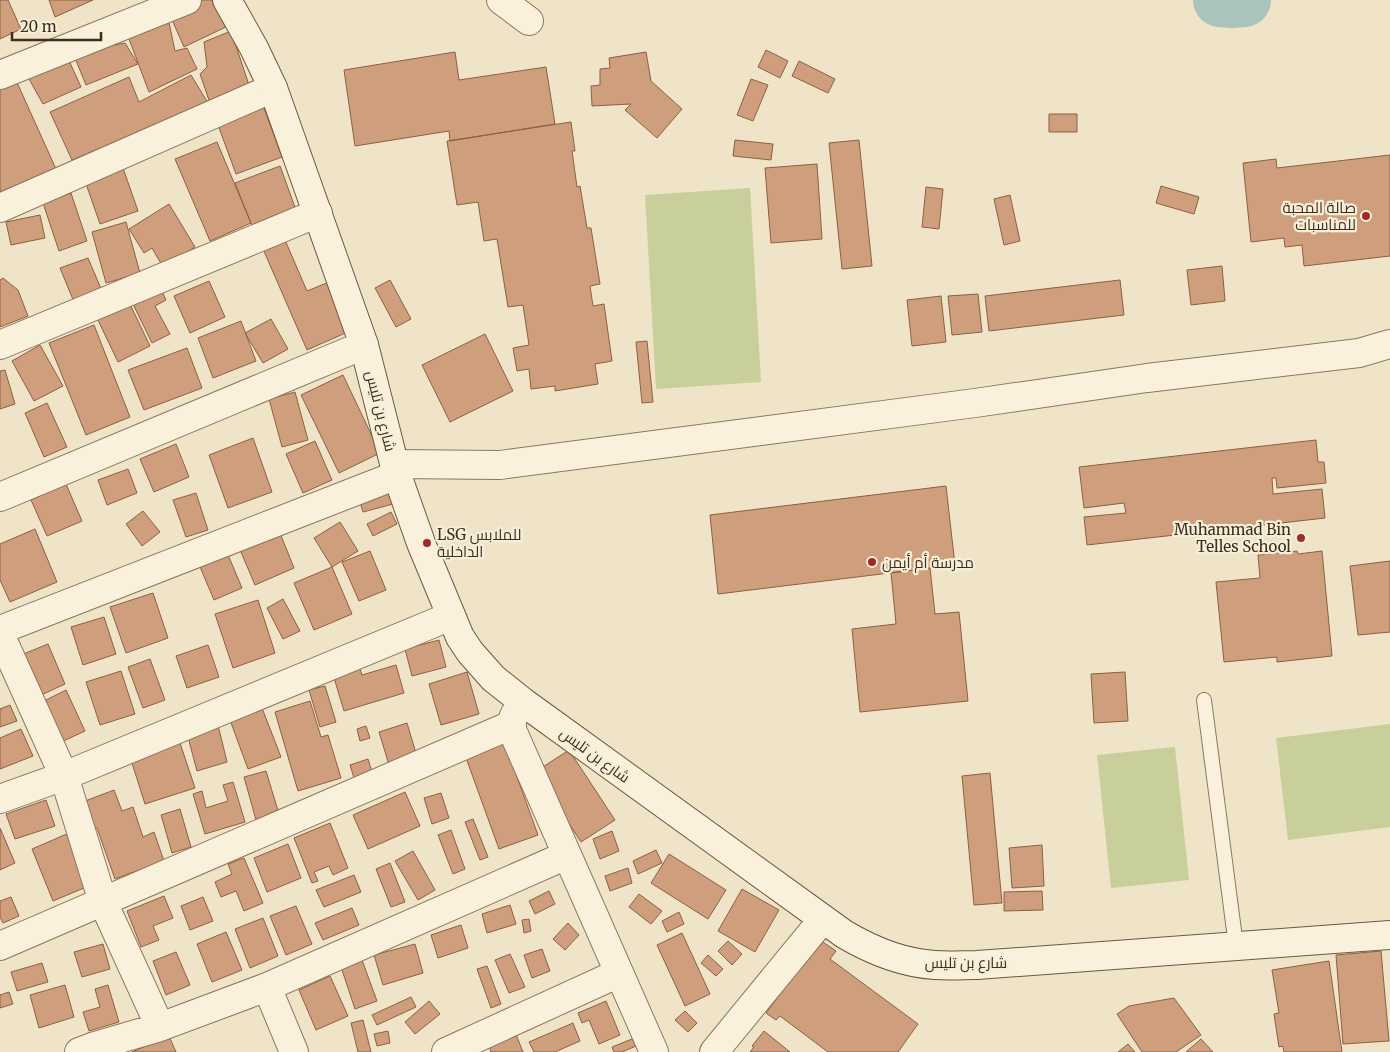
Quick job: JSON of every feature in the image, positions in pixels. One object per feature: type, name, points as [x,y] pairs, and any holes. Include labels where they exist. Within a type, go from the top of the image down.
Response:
[{"type":"street","points":[[0,75],[187,0]]},
{"type":"street","name":"شارع بن تليس","points":[[227,0],[254,48],[273,88],[318,213],[364,345],[395,469],[421,543],[460,637],[493,678],[517,714],[844,934],[865,947],[896,958],[934,965],[977,965],[1390,935]]},
{"type":"street","points":[[501,0],[529,20]]},
{"type":"street","points":[[0,208],[273,88]]},
{"type":"street","points":[[0,345],[318,213]]},
{"type":"street","points":[[0,630],[395,469],[500,464],[974,403],[1147,378],[1358,353],[1390,344]]},
{"type":"street","points":[[0,497],[364,345]]},
{"type":"street","points":[[0,799],[64,776],[451,616]]},
{"type":"street","points":[[0,634],[64,776],[103,902],[160,1028]]},
{"type":"street","points":[[517,714],[513,732],[654,1052]]},
{"type":"street","points":[[0,946],[103,902],[517,714]]},
{"type":"street","points":[[79,1052],[160,1028],[267,987],[567,855]]},
{"type":"street","points":[[714,1052],[823,919]]},
{"type":"street","points":[[446,1052],[619,973]]},
{"type":"street","points":[[267,987],[294,1052]]},
{"type":"lane","points":[[1204,700],[1236,946]]},
{"type":"green space","points":[[750,188],[761,382],[656,389],[645,195]]},
{"type":"green space","points":[[1390,724],[1390,827],[1288,840],[1276,738]]},
{"type":"green space","points":[[1175,747],[1189,880],[1111,888],[1097,755]]},
{"type":"building","points":[[0,0],[8,0],[21,29],[0,39]]},
{"type":"building","points":[[49,0],[93,0],[55,17]]},
{"type":"building","points":[[199,0],[216,0],[230,25],[184,47],[169,13]]},
{"type":"building","points":[[167,13],[175,51],[187,48],[197,69],[149,92],[126,31]]},
{"type":"building","points":[[231,31],[250,88],[211,106],[200,74],[207,67],[204,42]]},
{"type":"building","points":[[125,43],[138,64],[86,85],[73,53]]},
{"type":"building","points":[[766,50],[788,61],[780,78],[758,67]]},
{"type":"building","points":[[455,52],[459,80],[546,67],[555,124],[450,141],[449,131],[355,146],[344,70]]},
{"type":"building","points":[[646,52],[651,81],[682,109],[657,138],[625,110],[631,104],[592,106],[591,86],[600,85],[600,69],[610,68],[609,58]]},
{"type":"building","points":[[66,54],[81,87],[43,104],[29,79]]},
{"type":"building","points":[[799,61],[835,79],[828,93],[792,76]]},
{"type":"building","points":[[191,75],[208,103],[72,160],[50,112],[129,77],[139,102]]},
{"type":"building","points":[[15,78],[56,169],[0,192],[0,84]]},
{"type":"building","points":[[751,79],[768,85],[753,121],[737,115]]},
{"type":"building","points":[[264,108],[282,157],[236,174],[218,125]]},
{"type":"building","points":[[1049,114],[1077,114],[1077,132],[1049,132]]},
{"type":"building","points":[[571,122],[575,151],[572,151],[577,187],[580,186],[587,228],[591,228],[600,284],[590,286],[593,306],[604,304],[612,361],[595,364],[598,384],[555,391],[555,386],[531,389],[529,369],[517,371],[513,348],[529,345],[523,305],[508,307],[497,239],[484,241],[478,202],[457,205],[447,141]]},
{"type":"building","points":[[735,140],[773,144],[771,160],[733,156]]},
{"type":"building","points":[[859,140],[872,266],[842,269],[829,143]]},
{"type":"building","points":[[217,142],[251,223],[210,241],[175,159]]},
{"type":"building","points":[[1390,155],[1390,256],[1304,266],[1302,245],[1285,247],[1284,238],[1251,242],[1243,163],[1276,159],[1277,168]]},
{"type":"building","points":[[817,164],[822,239],[771,243],[765,168]]},
{"type":"building","points":[[280,166],[296,210],[252,226],[235,183]]},
{"type":"building","points":[[123,168],[138,211],[100,224],[85,181]]},
{"type":"building","points":[[1161,186],[1199,197],[1194,214],[1156,203]]},
{"type":"building","points":[[926,187],[943,189],[939,229],[922,227]]},
{"type":"building","points":[[71,193],[87,241],[59,251],[43,203]]},
{"type":"building","points":[[1010,195],[1020,241],[1004,245],[994,199]]},
{"type":"building","points":[[169,204],[195,247],[163,267],[152,248],[144,253],[129,229]]},
{"type":"building","points":[[40,215],[45,238],[11,245],[6,222]]},
{"type":"building","points":[[126,222],[140,273],[106,283],[92,232]]},
{"type":"building","points":[[285,240],[307,291],[329,282],[350,331],[307,350],[263,249]]},
{"type":"building","points":[[88,258],[102,291],[74,302],[60,268]]},
{"type":"building","points":[[1222,266],[1225,301],[1191,305],[1187,270]]},
{"type":"building","points":[[3,278],[18,290],[28,316],[0,327],[0,280]]},
{"type":"building","points":[[390,280],[411,319],[396,327],[375,288]]},
{"type":"building","points":[[1120,280],[1124,315],[989,331],[985,296]]},
{"type":"building","points":[[209,281],[225,317],[190,333],[174,296]]},
{"type":"building","points":[[159,285],[166,300],[155,306],[170,334],[152,343],[130,298]]},
{"type":"building","points":[[978,294],[982,332],[952,335],[948,296]]},
{"type":"building","points":[[941,296],[946,342],[912,346],[907,300]]},
{"type":"building","points":[[128,300],[150,346],[118,362],[96,316]]},
{"type":"building","points":[[271,319],[288,349],[263,363],[245,333]]},
{"type":"building","points":[[241,321],[256,361],[213,378],[198,338]]},
{"type":"building","points":[[94,325],[130,417],[86,435],[49,343]]},
{"type":"building","points":[[485,334],[513,391],[450,422],[422,365]]},
{"type":"building","points":[[647,341],[653,402],[642,403],[636,342]]},
{"type":"building","points":[[40,345],[63,386],[34,401],[12,361]]},
{"type":"building","points":[[187,348],[202,388],[144,410],[128,370]]},
{"type":"building","points":[[5,370],[15,404],[0,409],[0,371]]},
{"type":"building","points":[[343,375],[380,453],[339,473],[301,395]]},
{"type":"building","points":[[295,392],[308,440],[282,447],[269,399]]},
{"type":"building","points":[[47,403],[67,447],[44,457],[25,413]]},
{"type":"building","points":[[253,438],[272,492],[228,508],[209,455]]},
{"type":"building","points":[[1316,440],[1318,462],[1324,462],[1326,483],[1277,488],[1276,478],[1272,478],[1273,494],[1322,489],[1325,518],[1087,545],[1084,517],[1126,513],[1124,503],[1084,508],[1079,467]]},
{"type":"building","points":[[315,441],[332,480],[303,493],[286,454]]},
{"type":"building","points":[[176,444],[189,477],[154,492],[140,459]]},
{"type":"building","points":[[128,469],[137,493],[107,505],[98,480]]},
{"type":"building","points":[[66,484],[82,521],[47,536],[31,500]]},
{"type":"building","points":[[946,486],[955,565],[718,594],[710,515]]},
{"type":"building","points":[[389,488],[393,504],[363,512],[358,496]]},
{"type":"building","points":[[196,493],[208,530],[186,537],[173,500]]},
{"type":"building","points":[[143,511],[160,532],[142,546],[126,524]]},
{"type":"building","points":[[391,512],[397,524],[373,536],[367,524]]},
{"type":"building","points":[[340,522],[358,551],[332,567],[314,538]]},
{"type":"building","points":[[278,528],[294,568],[255,585],[238,545]]},
{"type":"building","points":[[35,529],[57,582],[10,602],[0,580],[0,544]]},
{"type":"building","points":[[226,550],[242,588],[214,600],[198,562]]},
{"type":"building","points":[[370,551],[386,590],[359,601],[342,562]]},
{"type":"building","points":[[1297,551],[1298,554],[1322,551],[1332,656],[1277,662],[1277,657],[1224,662],[1216,582],[1260,578],[1258,555]]},
{"type":"building","points":[[1390,561],[1390,632],[1358,635],[1350,566]]},
{"type":"building","points":[[332,567],[352,614],[314,630],[294,583]]},
{"type":"building","points":[[930,568],[935,614],[959,612],[968,701],[860,712],[852,629],[896,624],[891,573]]},
{"type":"building","points":[[153,593],[168,638],[126,653],[110,607]]},
{"type":"building","points":[[283,599],[300,631],[283,639],[267,608]]},
{"type":"building","points":[[258,600],[275,653],[233,668],[215,614]]},
{"type":"building","points":[[104,617],[116,654],[83,665],[71,627]]},
{"type":"building","points":[[439,640],[446,667],[412,676],[405,649]]},
{"type":"building","points":[[48,644],[65,684],[39,696],[21,655]]},
{"type":"building","points":[[208,645],[219,677],[187,688],[176,656]]},
{"type":"building","points":[[150,659],[165,700],[143,708],[128,667]]},
{"type":"building","points":[[358,663],[362,675],[396,665],[404,693],[344,711],[332,671]]},
{"type":"building","points":[[121,671],[135,714],[100,725],[86,682]]},
{"type":"building","points":[[467,672],[479,714],[441,725],[429,684]]},
{"type":"building","points":[[1125,672],[1128,721],[1094,723],[1091,674]]},
{"type":"building","points":[[325,686],[336,722],[320,727],[309,690]]},
{"type":"building","points":[[66,690],[85,731],[59,743],[40,703]]},
{"type":"building","points":[[310,701],[321,737],[328,735],[341,778],[298,791],[275,712]]},
{"type":"building","points":[[10,705],[17,721],[0,727],[0,709]]},
{"type":"building","points":[[262,708],[281,757],[248,769],[230,720]]},
{"type":"building","points":[[407,723],[418,760],[390,768],[379,732]]},
{"type":"building","points":[[218,725],[227,762],[197,771],[187,733]]},
{"type":"building","points":[[366,726],[370,738],[360,741],[357,729]]},
{"type":"building","points":[[21,729],[33,756],[0,769],[0,738]]},
{"type":"building","points":[[504,741],[538,835],[499,849],[465,755]]},
{"type":"building","points":[[180,743],[195,788],[145,804],[131,760]]},
{"type":"building","points":[[569,750],[615,820],[581,842],[535,772]]},
{"type":"building","points":[[368,759],[373,775],[355,781],[350,765]]},
{"type":"building","points":[[266,771],[279,814],[256,820],[244,777]]},
{"type":"building","points":[[990,773],[1002,903],[974,905],[962,776]]},
{"type":"building","points":[[233,782],[245,822],[205,834],[193,794],[202,791],[206,808],[228,801],[223,785]]},
{"type":"building","points":[[114,790],[122,811],[133,807],[143,837],[154,832],[164,861],[115,879],[97,828],[89,830],[80,803]]},
{"type":"building","points":[[405,792],[420,826],[368,849],[353,815]]},
{"type":"building","points":[[441,793],[449,818],[432,824],[424,798]]},
{"type":"building","points":[[46,800],[55,826],[15,839],[6,814]]},
{"type":"building","points":[[180,809],[191,847],[172,853],[161,815]]},
{"type":"building","points":[[473,819],[488,857],[480,860],[465,822]]},
{"type":"building","points":[[330,823],[348,868],[333,875],[329,866],[314,872],[318,881],[312,883],[294,838]]},
{"type":"building","points":[[0,828],[15,863],[0,870]]},
{"type":"building","points":[[451,830],[465,869],[453,874],[438,835]]},
{"type":"building","points":[[612,831],[619,851],[600,859],[593,839]]},
{"type":"building","points":[[69,833],[91,885],[53,901],[32,849]]},
{"type":"building","points":[[288,844],[301,878],[267,892],[254,858]]},
{"type":"building","points":[[1042,845],[1044,886],[1012,888],[1009,848]]},
{"type":"building","points":[[656,850],[662,863],[638,874],[633,861]]},
{"type":"building","points":[[413,851],[435,890],[418,900],[395,861]]},
{"type":"building","points":[[669,854],[726,890],[708,919],[651,883]]},
{"type":"building","points":[[244,858],[263,903],[244,911],[236,891],[221,897],[215,882],[232,874],[228,864]]},
{"type":"building","points":[[390,863],[405,902],[391,907],[376,869]]},
{"type":"building","points":[[628,868],[632,883],[610,891],[605,876]]},
{"type":"building","points":[[354,875],[361,892],[324,907],[316,890]]},
{"type":"building","points":[[742,889],[779,910],[755,952],[718,931]]},
{"type":"building","points":[[549,891],[555,904],[535,914],[529,901]]},
{"type":"building","points":[[1042,891],[1043,910],[1004,911],[1004,892]]},
{"type":"building","points":[[639,894],[662,911],[651,924],[629,907]]},
{"type":"building","points":[[164,896],[173,918],[153,926],[159,940],[141,947],[127,911]]},
{"type":"building","points":[[11,897],[19,916],[3,923],[0,917],[0,901]]},
{"type":"building","points":[[203,897],[213,921],[190,930],[181,906]]},
{"type":"building","points":[[510,905],[516,924],[487,933],[482,914]]},
{"type":"building","points":[[296,906],[312,944],[286,955],[270,916]]},
{"type":"building","points":[[352,908],[359,925],[323,940],[315,923]]},
{"type":"building","points":[[679,912],[684,924],[667,932],[662,921]]},
{"type":"building","points":[[263,918],[278,956],[250,968],[235,929]]},
{"type":"building","points":[[529,919],[531,931],[524,933],[522,920]]},
{"type":"building","points":[[568,923],[579,935],[565,950],[553,939]]},
{"type":"building","points":[[461,925],[468,948],[438,958],[431,935]]},
{"type":"building","points":[[226,932],[242,970],[212,982],[197,944]]},
{"type":"building","points":[[682,933],[710,994],[685,1006],[657,945]]},
{"type":"building","points":[[820,940],[836,951],[830,959],[918,1024],[898,1052],[828,1052],[780,1016],[776,1020],[766,1013]]},
{"type":"building","points":[[728,941],[742,954],[732,965],[718,951]]},
{"type":"building","points":[[103,944],[110,969],[82,977],[74,952]]},
{"type":"building","points":[[415,944],[423,973],[383,985],[374,955]]},
{"type":"building","points":[[542,949],[550,971],[532,978],[524,955]]},
{"type":"building","points":[[1381,951],[1389,1041],[1343,1044],[1336,955]]},
{"type":"building","points":[[176,952],[190,985],[166,995],[153,961]]},
{"type":"building","points":[[510,954],[525,987],[509,993],[495,960]]},
{"type":"building","points":[[708,955],[723,969],[716,976],[701,963]]},
{"type":"building","points":[[362,960],[377,1001],[355,1009],[341,967]]},
{"type":"building","points":[[1329,961],[1342,1052],[1284,1052],[1283,1046],[1279,1047],[1274,1014],[1279,1013],[1272,970]]},
{"type":"building","points":[[42,963],[48,982],[17,991],[11,972]]},
{"type":"building","points":[[487,966],[501,1004],[491,1008],[477,969]]},
{"type":"building","points":[[330,976],[348,1016],[316,1030],[299,990]]},
{"type":"building","points":[[65,985],[74,1017],[39,1028],[30,995]]},
{"type":"building","points":[[108,985],[119,1022],[89,1031],[83,1012],[100,1007],[95,989]]},
{"type":"building","points":[[9,992],[13,1004],[0,1008],[0,995]]},
{"type":"building","points":[[411,997],[416,1007],[377,1025],[372,1015]]},
{"type":"building","points":[[1174,998],[1201,1035],[1176,1052],[1142,1052],[1117,1014],[1129,1006]]},
{"type":"building","points":[[429,1001],[440,1014],[415,1034],[405,1022]]},
{"type":"building","points":[[606,1001],[620,1035],[599,1044],[589,1020],[582,1023],[578,1013]]},
{"type":"building","points":[[685,1011],[697,1023],[688,1032],[675,1020]]},
{"type":"building","points":[[363,1020],[371,1052],[358,1052],[351,1023]]},
{"type":"building","points":[[573,1023],[580,1041],[555,1052],[534,1052],[529,1042]]},
{"type":"building","points":[[388,1031],[390,1043],[377,1046],[374,1034]]},
{"type":"building","points":[[764,1031],[790,1052],[750,1052],[754,1047],[752,1046]]},
{"type":"building","points":[[515,1032],[523,1052],[491,1052],[488,1043]]},
{"type":"building","points":[[169,1036],[176,1052],[132,1052]]},
{"type":"building","points":[[632,1039],[636,1046],[622,1052],[614,1052],[612,1047]]},
{"type":"building","points":[[1201,1039],[1213,1052],[1186,1052]]},
{"type":"building","points":[[1128,1044],[1135,1052],[1118,1052]]},
{"type":"waterway","points":[[1220,0],[1244,0]]},
{"type":"place","name":"صالة المحبة للمناسبات","points":[[1366,216]]},
{"type":"place","name":"Muhammad Bin Telles School","points":[[1301,538]]},
{"type":"place","name":"LSG للملابس الداخلية","points":[[427,543]]},
{"type":"place","name":"مدرسة أم أيمن","points":[[872,562]]}]
